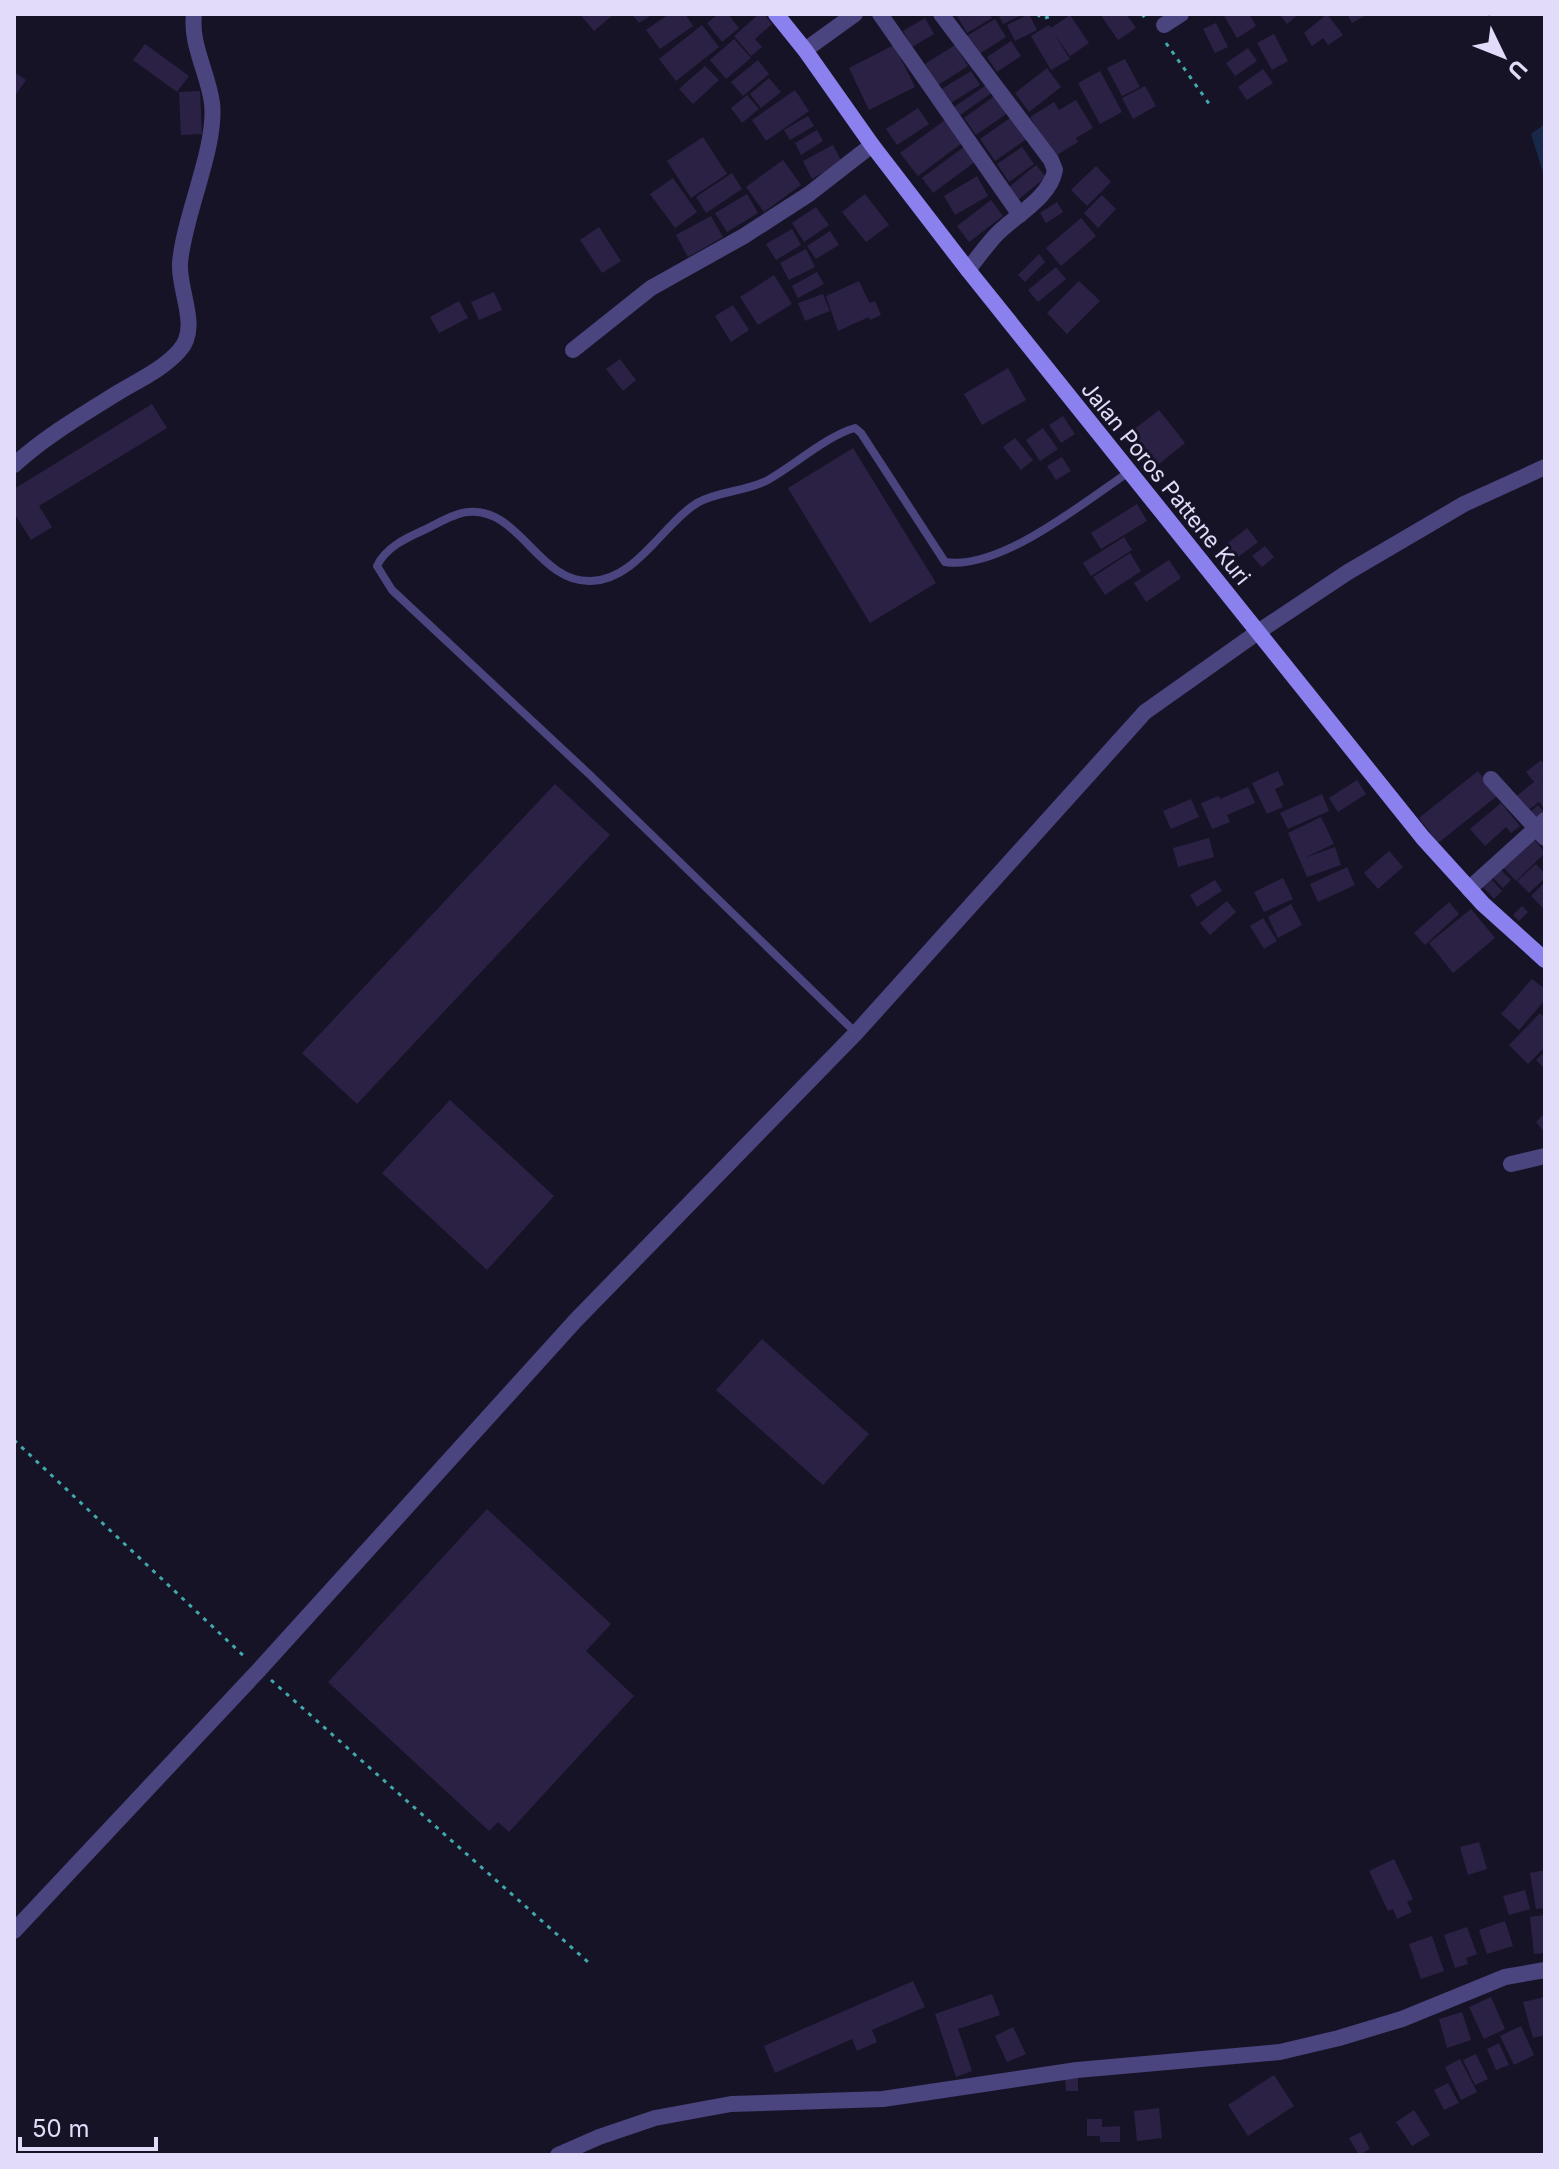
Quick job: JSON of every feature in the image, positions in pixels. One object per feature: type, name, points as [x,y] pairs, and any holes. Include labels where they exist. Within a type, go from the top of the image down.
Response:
[{"type":"street","points":[[14,465],[61,427],[161,366],[180,350],[187,339],[180,265],[208,140],[212,104],[192,29],[194,14]]},
{"type":"street","name":"Jalan Poros Pattene Kuri","points":[[776,14],[968,270],[1423,838],[1469,889],[1545,960]]},
{"type":"street","points":[[805,50],[855,14]]},
{"type":"street","points":[[880,14],[1020,215]]},
{"type":"street","points":[[941,14],[1054,166],[1050,184],[997,234],[968,270]]},
{"type":"street","points":[[1158,29],[1181,14]]},
{"type":"street","points":[[573,350],[651,288],[744,236],[809,194],[872,145]]},
{"type":"street","points":[[14,1931],[259,1670],[576,1320],[856,1033],[1145,712],[1348,572],[1464,504],[1545,467]]},
{"type":"street","points":[[1469,889],[1542,829],[1491,779]]},
{"type":"street","points":[[1511,1164],[1545,1156]]},
{"type":"street","points":[[558,2155],[655,2118],[731,2104],[883,2099],[1077,2070],[1280,2052],[1402,2019],[1505,1977],[1545,1970]]},
{"type":"lane","points":[[856,1033],[590,775],[392,590],[377,566],[382,555],[413,534],[464,512],[482,511],[498,518],[535,554],[568,577],[590,581],[609,578],[631,563],[696,504],[764,482],[855,428],[945,562],[954,563],[1000,553],[1026,541],[1129,472]]},
{"type":"path","points":[[1037,14],[1043,19],[1056,14]]},
{"type":"path","points":[[1142,14],[1158,29],[1210,105]]},
{"type":"path","points":[[14,1440],[259,1670],[588,1962]]},
{"type":"water","points":[[1545,124],[1545,179],[1531,134]]},
{"type":"building","points":[[580,14],[614,14],[594,31]]},
{"type":"building","points":[[632,14],[653,14],[639,23]]},
{"type":"building","points":[[669,14],[685,14],[693,26],[660,49],[646,30]]},
{"type":"building","points":[[718,14],[728,14],[739,28],[722,42],[707,23]]},
{"type":"building","points":[[759,14],[764,14],[772,24],[755,39],[762,47],[751,56],[734,36]]},
{"type":"building","points":[[990,14],[992,18],[967,33],[957,16]]},
{"type":"building","points":[[998,14],[1024,14],[1003,24]]},
{"type":"building","points":[[1029,14],[1037,30],[1015,41],[1007,25]]},
{"type":"building","points":[[1100,14],[1126,14],[1136,28],[1118,40]]},
{"type":"building","points":[[1223,14],[1249,14],[1256,26],[1237,38]]},
{"type":"building","points":[[1279,14],[1299,14],[1287,24]]},
{"type":"building","points":[[1327,14],[1343,35],[1328,45],[1323,38],[1312,46],[1304,33]]},
{"type":"building","points":[[1347,14],[1368,14],[1352,23]]},
{"type":"building","points":[[1070,15],[1089,43],[1070,56],[1054,34],[1070,59],[1051,70],[1031,36],[1049,25],[1051,28]]},
{"type":"building","points":[[925,18],[934,34],[912,47],[903,31]]},
{"type":"building","points":[[995,19],[1006,37],[976,56],[965,37]]},
{"type":"building","points":[[1216,23],[1228,47],[1215,53],[1203,29]]},
{"type":"building","points":[[702,25],[719,47],[676,81],[659,59]]},
{"type":"building","points":[[1274,34],[1288,61],[1272,70],[1257,43]]},
{"type":"building","points":[[734,39],[751,58],[726,79],[710,60]]},
{"type":"building","points":[[1011,41],[1021,56],[997,72],[987,57]]},
{"type":"building","points":[[145,44],[189,76],[177,92],[133,60]]},
{"type":"building","points":[[894,45],[915,87],[869,110],[849,68]]},
{"type":"building","points":[[955,45],[968,66],[938,85],[925,64]]},
{"type":"building","points":[[1248,48],[1257,61],[1235,76],[1226,63]]},
{"type":"building","points":[[1125,59],[1140,87],[1122,96],[1107,68]]},
{"type":"building","points":[[758,60],[769,74],[743,96],[731,82]]},
{"type":"building","points":[[705,66],[719,80],[693,104],[679,89]]},
{"type":"building","points":[[1047,68],[1061,87],[1029,112],[1015,93]]},
{"type":"building","points":[[1263,69],[1273,83],[1247,100],[1238,87]]},
{"type":"building","points":[[971,71],[980,85],[949,104],[940,90]]},
{"type":"building","points":[[1100,71],[1122,112],[1100,124],[1078,83]]},
{"type":"building","points":[[14,72],[26,80],[14,97]]},
{"type":"building","points":[[769,78],[781,92],[761,108],[750,94]]},
{"type":"building","points":[[988,84],[993,92],[960,115],[954,107]]},
{"type":"building","points":[[1145,86],[1156,106],[1133,119],[1122,98]]},
{"type":"building","points":[[795,90],[809,111],[766,141],[752,120]]},
{"type":"building","points":[[200,91],[202,134],[181,135],[179,92]]},
{"type":"building","points":[[747,95],[759,109],[742,123],[731,108]]},
{"type":"building","points":[[996,95],[1009,112],[976,135],[964,118]]},
{"type":"building","points":[[1076,100],[1093,128],[1054,157],[1030,117],[1054,102],[1059,110]]},
{"type":"building","points":[[918,108],[929,124],[897,145],[886,129]]},
{"type":"building","points":[[808,116],[814,126],[790,140],[784,130]]},
{"type":"building","points":[[1013,116],[1028,138],[995,161],[980,139]]},
{"type":"building","points":[[945,120],[962,143],[918,176],[900,153]]},
{"type":"building","points":[[817,130],[823,141],[801,155],[795,143]]},
{"type":"building","points":[[703,137],[727,174],[691,198],[667,161]]},
{"type":"building","points":[[833,145],[842,162],[812,179],[803,161]]},
{"type":"building","points":[[965,146],[976,161],[933,193],[922,178]]},
{"type":"building","points":[[1022,147],[1034,164],[1009,182],[997,164]]},
{"type":"building","points":[[783,160],[801,185],[764,212],[746,187]]},
{"type":"building","points":[[1036,165],[1046,177],[1014,203],[1004,191]]},
{"type":"building","points":[[1096,166],[1111,182],[1087,206],[1071,190]]},
{"type":"building","points":[[732,173],[742,189],[706,213],[696,197]]},
{"type":"building","points":[[977,176],[988,196],[955,215],[944,196]]},
{"type":"building","points":[[673,178],[697,212],[675,228],[650,194]]},
{"type":"building","points":[[747,194],[758,213],[727,232],[715,213]]},
{"type":"building","points":[[865,194],[889,225],[866,242],[842,212]]},
{"type":"building","points":[[1102,195],[1116,209],[1098,228],[1084,213]]},
{"type":"building","points":[[991,200],[1003,216],[969,242],[957,226]]},
{"type":"building","points":[[1057,202],[1063,212],[1046,223],[1040,213]]},
{"type":"building","points":[[816,207],[829,225],[804,242],[792,223]]},
{"type":"building","points":[[711,216],[723,237],[688,257],[676,235]]},
{"type":"building","points":[[1081,218],[1096,236],[1061,266],[1046,248]]},
{"type":"building","points":[[599,227],[621,261],[602,273],[580,240]]},
{"type":"building","points":[[792,229],[801,245],[776,260],[766,244]]},
{"type":"building","points":[[830,231],[839,245],[816,259],[807,246]]},
{"type":"building","points":[[806,249],[815,267],[789,280],[780,263]]},
{"type":"building","points":[[1039,254],[1045,262],[1025,282],[1018,275]]},
{"type":"building","points":[[1056,267],[1066,279],[1038,302],[1028,290]]},
{"type":"building","points":[[817,272],[824,284],[798,298],[792,286]]},
{"type":"building","points":[[774,275],[792,304],[758,325],[740,297]]},
{"type":"building","points":[[859,281],[870,303],[875,301],[881,315],[838,331],[826,296]]},
{"type":"building","points":[[1079,281],[1100,301],[1067,334],[1047,313]]},
{"type":"building","points":[[494,292],[502,310],[479,320],[471,302]]},
{"type":"building","points":[[823,294],[830,311],[805,321],[798,303]]},
{"type":"building","points":[[459,301],[468,318],[439,333],[430,317]]},
{"type":"building","points":[[733,305],[749,330],[731,342],[715,316]]},
{"type":"building","points":[[620,359],[636,380],[623,391],[606,369]]},
{"type":"building","points":[[1008,368],[1026,400],[982,425],[964,394]]},
{"type":"building","points":[[152,404],[167,428],[39,506],[52,527],[31,540],[14,513],[14,489]]},
{"type":"building","points":[[1159,410],[1185,443],[1154,468],[1127,435]]},
{"type":"building","points":[[1063,416],[1075,434],[1061,443],[1049,425]]},
{"type":"building","points":[[1043,428],[1058,449],[1040,461],[1026,440]]},
{"type":"building","points":[[1015,438],[1033,460],[1021,470],[1003,447]]},
{"type":"building","points":[[853,448],[936,583],[870,623],[788,488]]},
{"type":"building","points":[[1062,457],[1071,471],[1056,480],[1047,466]]},
{"type":"building","points":[[1137,504],[1147,521],[1101,549],[1091,533]]},
{"type":"building","points":[[1247,528],[1258,542],[1234,560],[1224,546]]},
{"type":"building","points":[[1124,537],[1132,550],[1091,576],[1083,563]]},
{"type":"building","points":[[1265,546],[1274,557],[1262,567],[1252,556]]},
{"type":"building","points":[[1130,553],[1141,571],[1105,595],[1093,577]]},
{"type":"building","points":[[1169,560],[1181,578],[1146,602],[1134,583]]},
{"type":"building","points":[[1541,760],[1545,766],[1545,780],[1542,782],[1545,785],[1545,810],[1539,802],[1526,812],[1514,798],[1534,782],[1526,772]]},
{"type":"building","points":[[1278,771],[1284,785],[1275,789],[1283,807],[1267,814],[1252,783]]},
{"type":"building","points":[[1478,771],[1497,796],[1438,843],[1419,818]]},
{"type":"building","points":[[1357,780],[1366,794],[1338,812],[1329,798]]},
{"type":"building","points":[[555,784],[610,835],[357,1104],[302,1053]]},
{"type":"building","points":[[1248,787],[1255,803],[1227,815],[1230,822],[1212,829],[1201,803]]},
{"type":"building","points":[[1322,794],[1329,811],[1288,829],[1280,813]]},
{"type":"building","points":[[1191,799],[1199,817],[1171,829],[1163,811]]},
{"type":"building","points":[[1501,803],[1520,826],[1511,833],[1506,827],[1485,846],[1470,829]]},
{"type":"building","points":[[1538,805],[1544,812],[1534,821],[1528,814]]},
{"type":"building","points":[[1321,817],[1334,844],[1304,858],[1335,847],[1341,865],[1307,877],[1288,833]]},
{"type":"building","points":[[1531,835],[1545,853],[1516,881],[1500,864]]},
{"type":"building","points":[[1209,838],[1214,857],[1178,867],[1173,848]]},
{"type":"building","points":[[1389,851],[1403,867],[1378,889],[1364,873]]},
{"type":"building","points":[[1536,864],[1545,878],[1529,893],[1517,881]]},
{"type":"building","points":[[1347,867],[1355,885],[1318,902],[1310,884]]},
{"type":"building","points":[[1500,869],[1511,880],[1503,888],[1492,877]]},
{"type":"building","points":[[1283,878],[1293,899],[1264,912],[1254,892]]},
{"type":"building","points":[[1490,878],[1502,891],[1494,899],[1482,886]]},
{"type":"building","points":[[1215,880],[1222,891],[1197,907],[1190,895]]},
{"type":"building","points":[[1545,882],[1545,910],[1531,896]]},
{"type":"building","points":[[1227,901],[1236,912],[1210,935],[1200,923]]},
{"type":"building","points":[[1449,902],[1459,914],[1425,945],[1414,933]]},
{"type":"building","points":[[1291,904],[1302,925],[1278,938],[1268,917]]},
{"type":"building","points":[[1522,906],[1528,912],[1519,921],[1513,915]]},
{"type":"building","points":[[1471,909],[1495,938],[1453,973],[1429,943]]},
{"type":"building","points":[[1263,918],[1277,941],[1264,949],[1250,926]]},
{"type":"building","points":[[1532,979],[1545,989],[1545,1000],[1519,1030],[1501,1014]]},
{"type":"building","points":[[1540,1013],[1545,1018],[1545,1047],[1528,1064],[1509,1045]]},
{"type":"building","points":[[1545,1051],[1545,1069],[1536,1060]]},
{"type":"building","points":[[450,1100],[554,1196],[487,1270],[382,1173]]},
{"type":"building","points":[[1545,1113],[1545,1133],[1536,1122]]},
{"type":"building","points":[[762,1339],[869,1434],[823,1485],[716,1390]]},
{"type":"building","points":[[487,1509],[611,1624],[586,1651],[634,1696],[509,1832],[498,1822],[489,1831],[328,1682]]},
{"type":"building","points":[[1479,1842],[1487,1869],[1468,1875],[1460,1847]]},
{"type":"building","points":[[1394,1859],[1413,1899],[1407,1902],[1412,1912],[1397,1919],[1393,1909],[1388,1911],[1369,1871]]},
{"type":"building","points":[[1545,1870],[1545,1908],[1536,1909],[1530,1873]]},
{"type":"building","points":[[1525,1890],[1530,1909],[1509,1915],[1503,1896]]},
{"type":"building","points":[[1545,1915],[1545,1953],[1534,1954],[1530,1917]]},
{"type":"building","points":[[1505,1921],[1513,1946],[1487,1954],[1479,1930]]},
{"type":"building","points":[[1467,1927],[1477,1954],[1466,1958],[1468,1964],[1455,1968],[1444,1935]]},
{"type":"building","points":[[1432,1936],[1444,1971],[1421,1979],[1409,1944]]},
{"type":"building","points":[[913,1981],[925,2007],[872,2030],[877,2042],[857,2051],[852,2039],[775,2073],[764,2046]]},
{"type":"building","points":[[992,1994],[1000,2015],[958,2029],[972,2071],[956,2077],[935,2014]]},
{"type":"building","points":[[1491,1997],[1505,2029],[1484,2039],[1469,2007]]},
{"type":"building","points":[[1545,1997],[1545,2035],[1533,2038],[1523,2002]]},
{"type":"building","points":[[1462,2012],[1471,2040],[1447,2048],[1439,2019]]},
{"type":"building","points":[[1521,2026],[1534,2055],[1514,2065],[1500,2036]]},
{"type":"building","points":[[1013,2027],[1026,2054],[1007,2062],[995,2036]]},
{"type":"building","points":[[1499,2043],[1509,2065],[1496,2070],[1487,2049]]},
{"type":"building","points":[[1476,2054],[1488,2079],[1475,2085],[1463,2060]]},
{"type":"building","points":[[1460,2059],[1477,2092],[1461,2100],[1445,2067]]},
{"type":"building","points":[[1274,2075],[1294,2106],[1248,2136],[1228,2105]]},
{"type":"building","points":[[1078,2078],[1078,2091],[1066,2091],[1065,2079]]},
{"type":"building","points":[[1448,2083],[1459,2103],[1444,2110],[1434,2090]]},
{"type":"building","points":[[1159,2108],[1162,2138],[1137,2141],[1134,2111]]},
{"type":"building","points":[[1414,2110],[1430,2135],[1412,2146],[1396,2122]]},
{"type":"building","points":[[1087,2119],[1102,2119],[1102,2127],[1120,2126],[1120,2142],[1100,2142],[1100,2136],[1087,2136]]},
{"type":"building","points":[[1361,2132],[1370,2149],[1359,2155],[1349,2138]]}]
